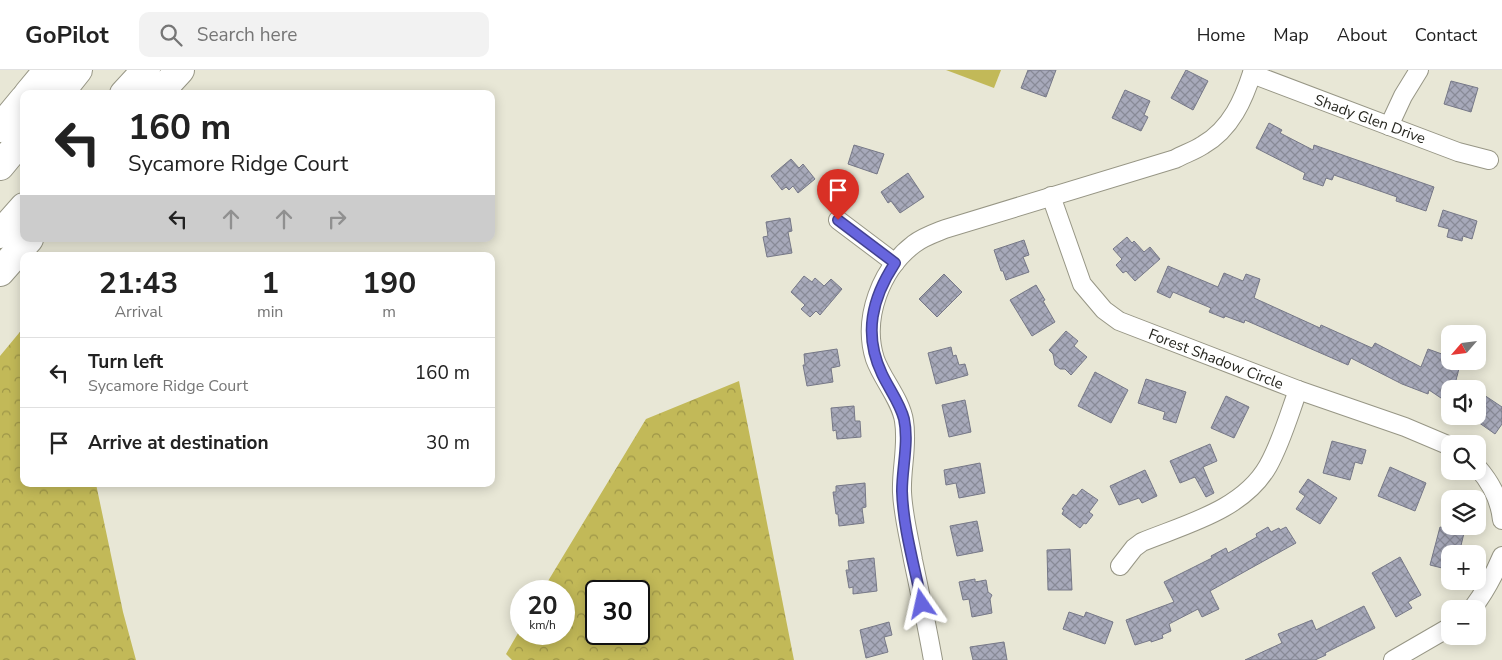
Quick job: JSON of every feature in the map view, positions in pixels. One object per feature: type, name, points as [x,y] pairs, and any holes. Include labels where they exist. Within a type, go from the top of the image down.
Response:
[{"type":"highway","points":[[31,90],[48,70]]},
{"type":"highway","points":[[62,90],[78,70]]},
{"type":"highway","points":[[128,90],[146,70]]},
{"type":"highway","points":[[162,90],[180,70]]},
{"type":"highway","points":[[0,128],[20,104]]},
{"type":"highway","points":[[0,166],[20,142]]},
{"type":"highway","points":[[0,234],[20,212]]},
{"type":"highway","points":[[0,239],[20,222]]},
{"type":"highway","points":[[0,272],[26,242]]},
{"type":"street","points":[[1389,126],[1403,96],[1419,70]]},
{"type":"street","points":[[933,660],[905,518],[902,491],[905,450],[904,419],[875,359],[873,346],[872,322],[877,296],[885,279],[895,263],[915,244],[928,236],[1051,196],[1175,159],[1203,145],[1216,136],[1239,108],[1253,72]]},
{"type":"street","name":"Shady Glen Drive","points":[[1253,72],[1458,152],[1489,160]]},
{"type":"street","name":"Forest Shadow Circle","points":[[1051,196],[1082,284],[1104,310],[1119,321],[1138,330],[1298,390],[1405,427],[1441,442]]},
{"type":"street","points":[[838,220],[895,263]]},
{"type":"street","points":[[1120,566],[1134,548],[1142,542],[1228,505],[1258,482],[1271,459],[1298,390]]},
{"type":"street","points":[[1486,480],[1495,493],[1501,510],[1502,520]]},
{"type":"street","points":[[1479,600],[1495,574],[1502,556]]},
{"type":"street","points":[[1393,660],[1441,632]]},
{"type":"green space","points":[[946,70],[1001,70],[994,88]]},
{"type":"green space","points":[[20,332],[20,487],[97,487],[123,612],[136,660],[0,660],[0,356]]},
{"type":"green space","points":[[739,381],[794,660],[512,660],[506,654],[511,645],[575,645],[575,580],[549,580],[646,419]]},
{"type":"building","points":[[1028,70],[1056,70],[1046,97],[1021,88]]},
{"type":"building","points":[[1186,70],[1208,81],[1193,110],[1171,98]]},
{"type":"building","points":[[1451,81],[1478,88],[1471,112],[1444,104]]},
{"type":"building","points":[[1125,90],[1150,101],[1144,115],[1148,117],[1141,131],[1112,118]]},
{"type":"building","points":[[1269,123],[1282,130],[1280,133],[1313,150],[1314,145],[1434,187],[1426,211],[1396,201],[1397,197],[1334,175],[1332,180],[1326,178],[1323,186],[1303,179],[1305,173],[1256,148]]},
{"type":"building","points":[[854,145],[884,154],[877,174],[848,164]]},
{"type":"building","points":[[791,159],[799,168],[803,164],[815,179],[798,193],[793,186],[789,190],[786,187],[782,190],[771,176]]},
{"type":"building","points":[[908,173],[924,197],[900,213],[891,201],[888,203],[881,192]]},
{"type":"building","points":[[1443,210],[1477,221],[1472,239],[1463,236],[1462,241],[1447,237],[1449,229],[1438,226]]},
{"type":"building","points":[[790,218],[792,231],[788,232],[792,253],[767,257],[763,237],[768,236],[766,222]]},
{"type":"building","points":[[1127,237],[1132,243],[1134,241],[1144,252],[1150,247],[1160,259],[1135,281],[1126,271],[1123,273],[1116,265],[1122,259],[1113,249]]},
{"type":"building","points":[[1024,240],[1029,255],[1023,257],[1029,272],[1006,280],[994,250]]},
{"type":"building","points":[[1168,266],[1218,287],[1224,273],[1243,281],[1246,274],[1260,279],[1254,298],[1320,328],[1321,325],[1372,348],[1375,343],[1421,367],[1428,349],[1441,354],[1441,370],[1459,370],[1456,380],[1441,380],[1441,398],[1429,390],[1428,394],[1402,384],[1351,358],[1348,365],[1245,320],[1244,323],[1209,312],[1211,308],[1173,292],[1170,298],[1157,292]]},
{"type":"building","points":[[944,274],[962,292],[937,317],[919,299]]},
{"type":"building","points":[[804,276],[812,282],[815,278],[824,286],[831,279],[842,289],[820,315],[816,311],[810,317],[801,309],[805,305],[791,292]]},
{"type":"building","points":[[1036,285],[1055,322],[1032,336],[1010,300]]},
{"type":"building","points":[[1066,331],[1078,341],[1074,346],[1087,357],[1071,375],[1065,369],[1060,369],[1055,365],[1053,354],[1049,350]]},
{"type":"building","points":[[951,347],[953,356],[956,355],[959,365],[965,364],[968,375],[936,384],[928,353]]},
{"type":"building","points":[[837,349],[840,366],[831,368],[833,382],[807,386],[803,365],[805,365],[804,354]]},
{"type":"building","points":[[1095,372],[1128,390],[1111,423],[1078,406]]},
{"type":"building","points":[[1146,379],[1186,392],[1176,423],[1163,419],[1165,412],[1138,403]]},
{"type":"building","points":[[1226,396],[1249,407],[1234,438],[1211,428]]},
{"type":"building","points":[[1486,396],[1502,407],[1502,424],[1495,434],[1482,425],[1486,425]]},
{"type":"building","points":[[965,400],[971,432],[949,437],[942,405]]},
{"type":"building","points":[[854,406],[855,421],[860,421],[861,437],[837,439],[836,430],[833,431],[831,408]]},
{"type":"building","points":[[1332,441],[1366,450],[1362,464],[1355,462],[1350,480],[1323,473]]},
{"type":"building","points":[[1210,444],[1217,461],[1203,467],[1214,493],[1206,497],[1195,477],[1180,483],[1170,461]]},
{"type":"building","points":[[980,463],[985,493],[959,498],[956,483],[946,485],[944,470]]},
{"type":"building","points":[[1390,467],[1426,483],[1415,511],[1378,496]]},
{"type":"building","points":[[1145,470],[1157,496],[1142,503],[1139,498],[1119,505],[1110,486]]},
{"type":"building","points":[[1308,479],[1337,498],[1320,524],[1296,509],[1305,496],[1299,492]]},
{"type":"building","points":[[865,483],[866,507],[862,508],[864,523],[839,526],[833,492],[836,492],[836,486]]},
{"type":"building","points":[[1082,489],[1098,500],[1089,512],[1093,515],[1080,528],[1062,514],[1064,510],[1062,509],[1073,494],[1076,496]]},
{"type":"building","points":[[977,521],[983,551],[957,556],[950,526]]},
{"type":"building","points":[[1268,527],[1271,532],[1286,527],[1296,543],[1210,591],[1219,609],[1202,617],[1198,609],[1169,624],[1171,631],[1162,635],[1163,638],[1135,645],[1126,620],[1174,602],[1164,582],[1212,558],[1211,556],[1226,548],[1228,553],[1257,537],[1256,534]]},
{"type":"building","points":[[1440,527],[1441,535],[1464,535],[1461,545],[1441,545],[1441,568],[1430,565]]},
{"type":"building","points":[[1070,549],[1072,590],[1048,590],[1047,550]]},
{"type":"building","points":[[1400,557],[1421,595],[1408,602],[1412,608],[1396,617],[1372,573]]},
{"type":"building","points":[[874,558],[877,591],[853,594],[853,587],[849,588],[846,570],[849,570],[848,561]]},
{"type":"building","points":[[975,579],[975,582],[986,580],[988,592],[992,595],[990,599],[992,613],[972,617],[969,599],[963,600],[959,582]]},
{"type":"building","points":[[1364,606],[1375,628],[1315,660],[1245,660],[1282,643],[1278,634],[1312,620],[1316,630]]},
{"type":"building","points":[[1069,612],[1084,617],[1086,612],[1113,622],[1105,644],[1063,629]]},
{"type":"building","points":[[889,622],[892,635],[884,637],[888,652],[866,658],[860,630]]},
{"type":"building","points":[[1004,642],[1007,660],[973,660],[970,647]]},
{"type":"route","points":[[838,220],[895,263],[877,296],[871,329],[875,359],[904,419],[905,450],[902,491],[905,518],[922,604]]}]
